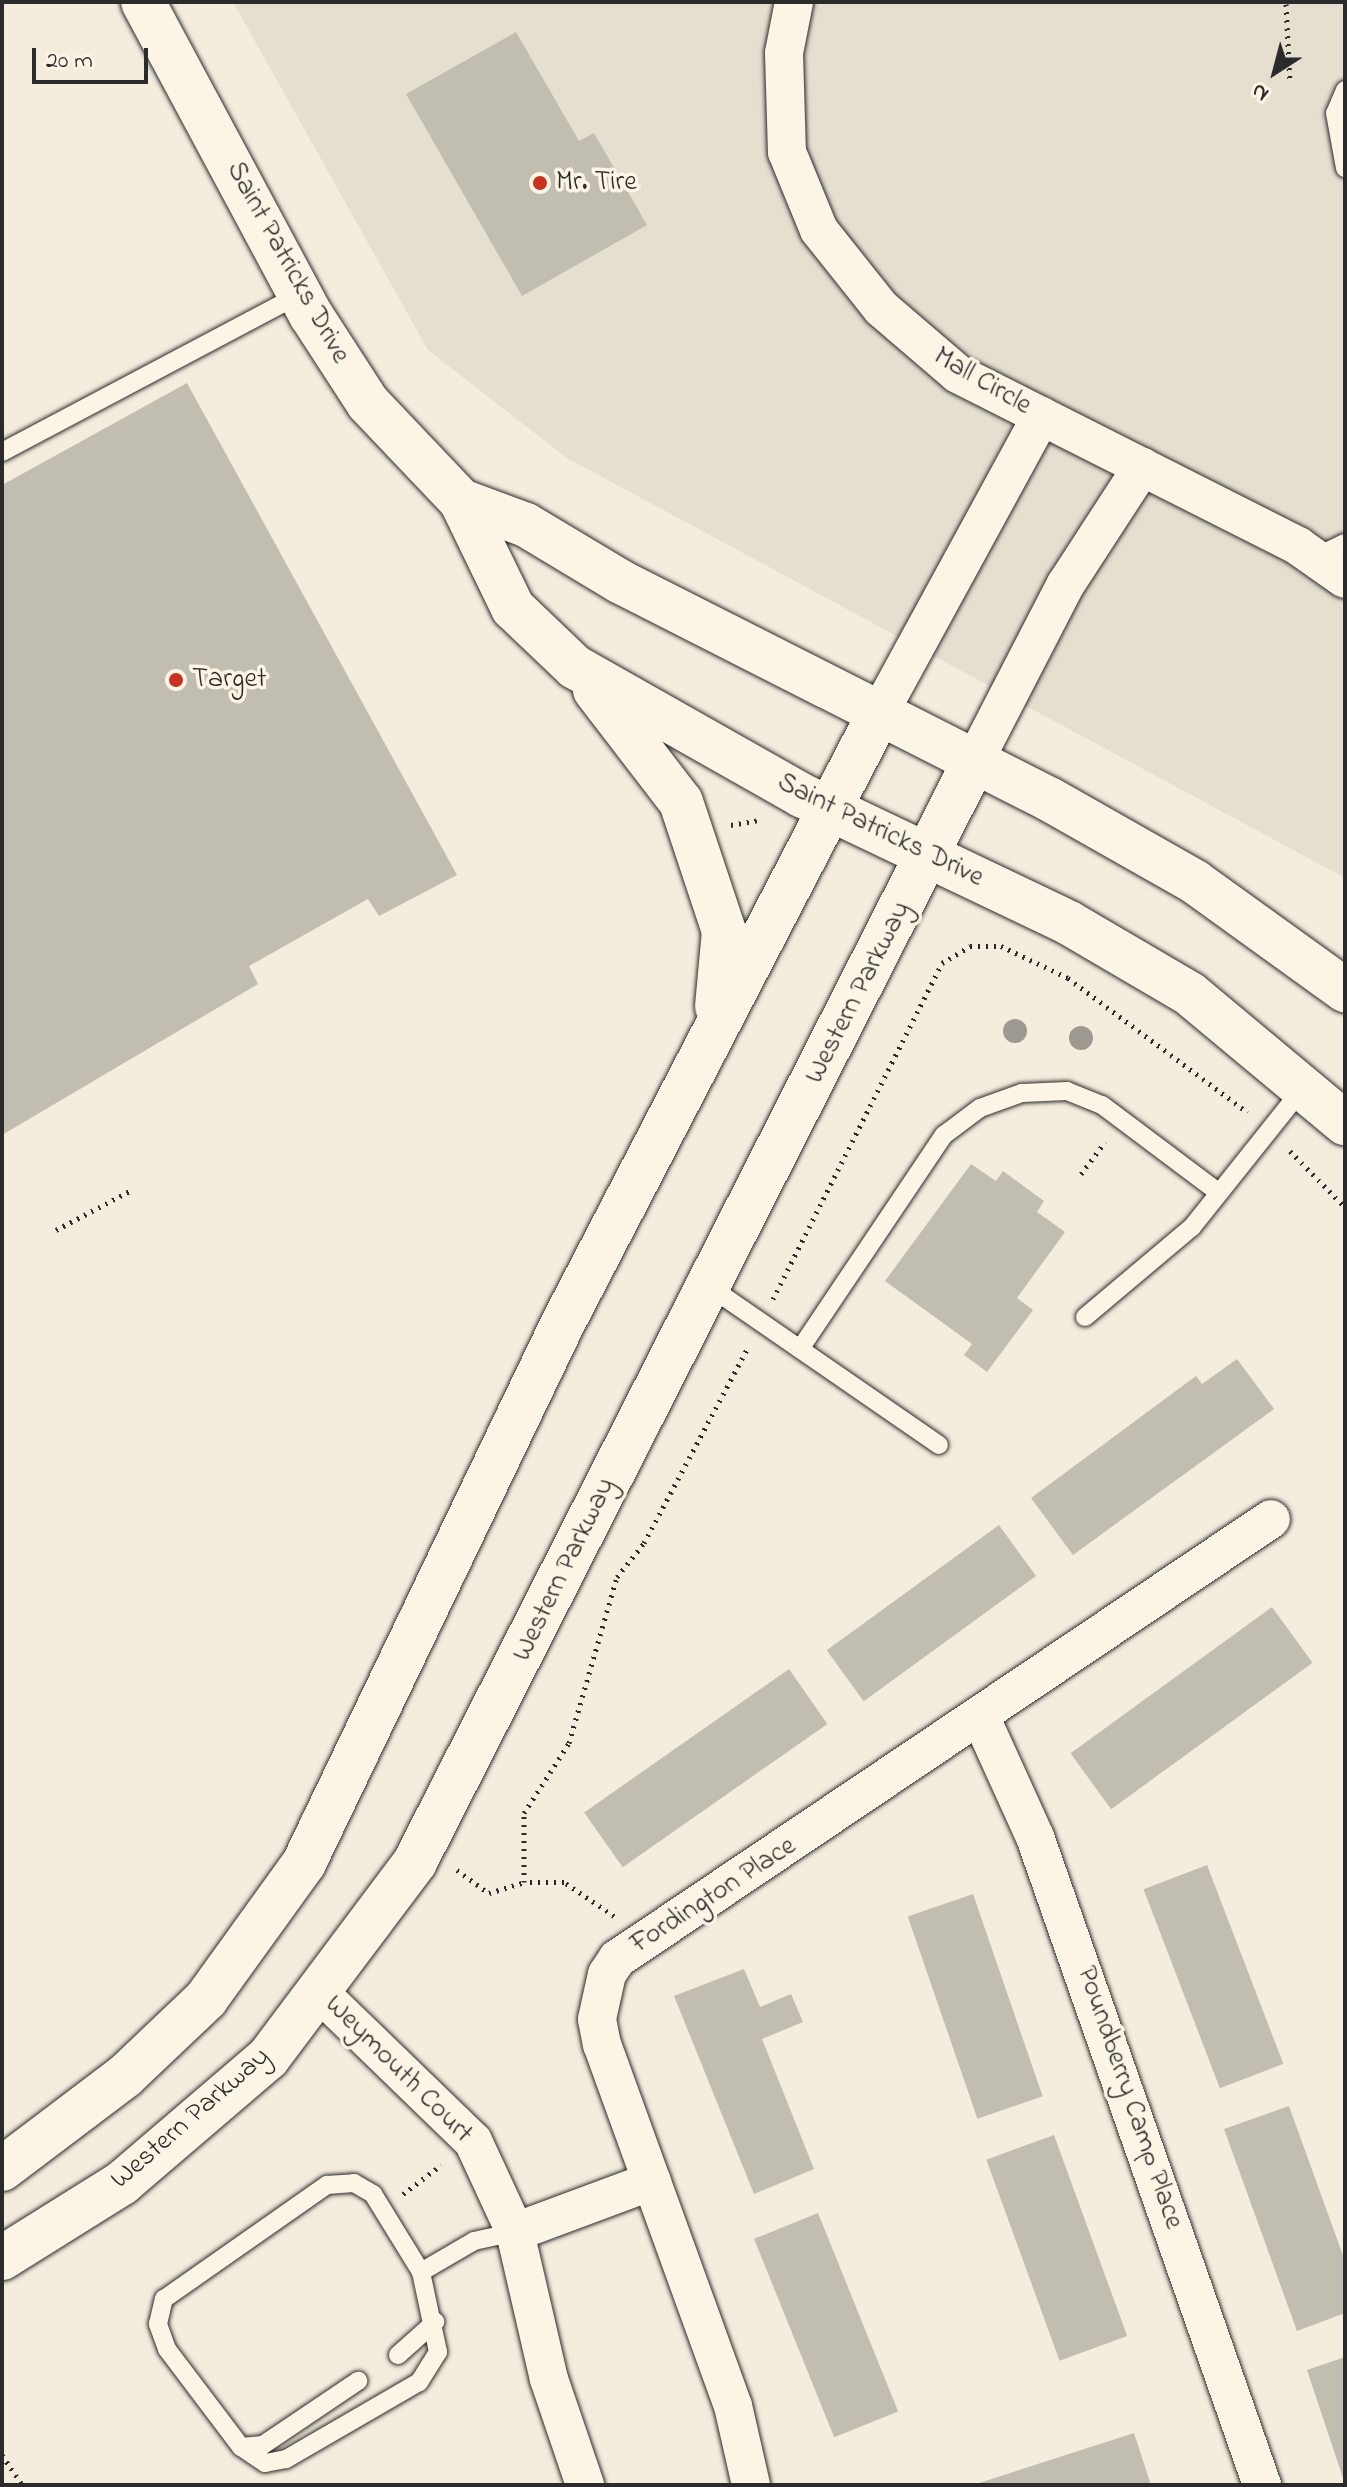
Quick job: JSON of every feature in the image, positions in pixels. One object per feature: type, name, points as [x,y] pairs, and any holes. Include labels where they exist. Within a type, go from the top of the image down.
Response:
[{"type":"main road","name":"Saint Patricks Drive","points":[[143,2],[300,294],[368,403],[461,501],[513,608],[575,667],[831,809],[1069,923],[1190,994],[1345,1123]]},
{"type":"main road","name":"Saint Patricks Drive","points":[[461,501],[526,525],[621,582],[881,710],[975,760],[1195,882],[1345,990]]},
{"type":"main road","points":[[575,667],[659,766],[697,841],[724,931],[712,1036]]},
{"type":"main road","points":[[2,2169],[125,2076],[206,1999],[270,1918],[349,1776],[556,1337],[881,710]]},
{"type":"main road","name":"Western Parkway","points":[[2,2258],[169,2145],[268,2058],[415,1862],[930,856],[975,760]]},
{"type":"street","name":"Mall Circle","points":[[794,2],[784,53],[787,152],[819,230],[909,336],[958,374],[1142,467],[1330,551],[1345,579]]},
{"type":"street","points":[[881,710],[1041,416]]},
{"type":"street","points":[[975,760],[1066,584],[1142,467]]},
{"type":"street","name":"Fordington Place","points":[[751,2485],[733,2406],[597,2019],[617,1959],[981,1718],[1271,1519]]},
{"type":"street","name":"Poundberry Camp Place","points":[[981,1718],[1035,1837],[1262,2485]]},
{"type":"street","name":"Weymouth Court","points":[[317,1990],[473,2141],[515,2232],[549,2379],[585,2485]]},
{"type":"street","points":[[515,2232],[652,2181]]},
{"type":"lane","points":[[1345,90],[1335,113],[1345,168]]},
{"type":"lane","points":[[2,452],[300,294]]},
{"type":"lane","points":[[1085,1317],[1192,1227],[1303,1087]]},
{"type":"lane","points":[[800,1349],[944,1135],[980,1108],[1022,1093],[1067,1091],[1122,1120],[1218,1192]]},
{"type":"lane","points":[[710,1287],[939,1445]]},
{"type":"lane","points":[[354,2183],[373,2194],[421,2272],[435,2322],[438,2352],[419,2382],[286,2459],[265,2463],[241,2447],[167,2349],[158,2324],[164,2299],[327,2185],[354,2183]]},
{"type":"lane","points":[[421,2272],[474,2241],[515,2232]]},
{"type":"lane","points":[[398,2355],[435,2322]]},
{"type":"lane","points":[[241,2447],[263,2445],[358,2381]]},
{"type":"path","points":[[1286,4],[1290,82]]},
{"type":"path","points":[[731,825],[768,818]]},
{"type":"path","points":[[1081,1174],[1122,1120]]},
{"type":"path","points":[[56,1230],[130,1191]]},
{"type":"path","points":[[524,1882],[524,1813],[569,1743],[617,1577],[644,1543]]},
{"type":"path","points":[[452,1868],[489,1893],[524,1882],[564,1882],[615,1916]]},
{"type":"path","points":[[401,2196],[441,2165]]},
{"type":"path","points":[[2,2455],[22,2485]]},
{"type":"shaded area","points":[[233,2],[1345,2],[1345,878],[567,458],[428,350]]},
{"type":"building","name":"Mr. Tire","points":[[516,32],[579,141],[594,133],[647,225],[522,296],[406,94]]},
{"type":"building","name":"Target","points":[[187,383],[457,875],[379,916],[368,899],[249,966],[258,984],[2,1135],[2,485]]},
{"type":"building","points":[[971,1164],[996,1181],[1003,1171],[1044,1201],[1037,1212],[1065,1232],[1017,1298],[1033,1310],[987,1372],[964,1355],[972,1344],[885,1281]]},
{"type":"building","points":[[1237,1359],[1274,1409],[1073,1555],[1031,1498],[1196,1376],[1202,1384]]},
{"type":"building","points":[[999,1525],[1036,1576],[864,1701],[827,1650]]},
{"type":"building","points":[[1272,1607],[1313,1663],[1111,1809],[1071,1753]]},
{"type":"building","points":[[789,1669],[827,1724],[623,1867],[584,1812]]},
{"type":"building","points":[[1207,1865],[1283,2064],[1220,2088],[1144,1889]]},
{"type":"building","points":[[973,1894],[1043,2096],[977,2119],[908,1916]]},
{"type":"building","points":[[744,1969],[760,2007],[791,1994],[803,2022],[762,2039],[814,2169],[754,2194],[674,1996]]},
{"type":"building","points":[[1289,2106],[1345,2261],[1345,2313],[1297,2331],[1224,2129]]},
{"type":"building","points":[[1054,2135],[1127,2336],[1060,2361],[986,2160]]},
{"type":"building","points":[[818,2213],[898,2411],[834,2437],[754,2239]]},
{"type":"building","points":[[1345,2357],[1345,2481],[1344,2481],[1307,2370]]},
{"type":"building","points":[[1134,2433],[1151,2485],[976,2485],[976,2484]]},
{"type":"place","name":"Mr. Tire","points":[[540,183]]},
{"type":"place","name":"Target","points":[[176,680]]}]
